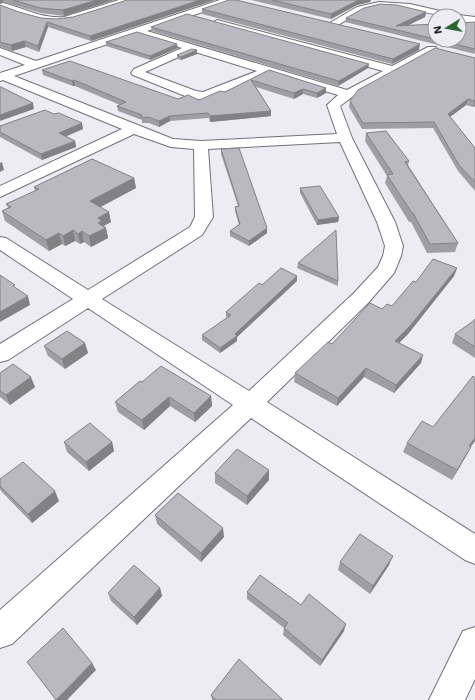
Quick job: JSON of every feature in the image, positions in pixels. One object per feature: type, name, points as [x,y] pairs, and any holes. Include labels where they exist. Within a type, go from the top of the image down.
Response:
[{"type":"street","points":[[2,6],[47,20],[55,21],[64,20],[124,0]]},
{"type":"street","points":[[2,76],[229,0]]},
{"type":"street","points":[[2,6],[17,2]]},
{"type":"street","points":[[348,28],[329,23],[368,3],[401,5],[427,11]]},
{"type":"street","points":[[186,14],[393,70]]},
{"type":"street","points":[[136,31],[348,94]]},
{"type":"street","points":[[0,632],[249,404],[360,298],[387,269],[394,246],[386,222],[345,138],[332,107],[335,102],[348,94],[393,70],[436,50],[417,45]]},
{"type":"street","points":[[193,47],[138,71],[137,73],[194,95],[204,96],[269,70]]},
{"type":"street","points":[[0,51],[36,65]]},
{"type":"street","points":[[2,76],[171,143],[201,145],[345,138]]},
{"type":"street","points":[[52,108],[66,102]]},
{"type":"street","points":[[0,192],[133,129]]},
{"type":"street","points":[[0,354],[192,234],[200,227],[204,216],[201,145]]},
{"type":"street","points":[[0,242],[475,550]]},
{"type":"street","points":[[447,700],[475,643]]},
{"type":"building","points":[[13,0],[97,0],[63,10],[40,8]]},
{"type":"building","points":[[127,0],[200,0],[90,36],[47,22],[38,46],[24,41],[11,45],[0,42],[0,5],[41,18],[56,19],[73,17]]},
{"type":"building","points":[[229,0],[236,0],[420,44],[393,59],[202,9]]},
{"type":"building","points":[[272,0],[359,0],[331,14]]},
{"type":"building","points":[[380,4],[397,5],[426,12],[396,26],[427,24],[427,37],[346,18],[364,8]]},
{"type":"building","points":[[187,14],[369,64],[339,81],[151,27]]},
{"type":"building","points":[[467,22],[475,22],[475,49],[467,47]]},
{"type":"building","points":[[137,32],[177,44],[150,56],[106,42]]},
{"type":"building","points":[[435,48],[475,58],[475,101],[468,99],[448,114],[475,148],[475,182],[459,165],[434,122],[363,123],[350,101],[358,90]]},
{"type":"building","points":[[192,49],[197,50],[181,57],[177,55]]},
{"type":"building","points":[[70,61],[178,99],[188,95],[199,100],[220,91],[225,92],[269,70],[326,88],[317,93],[303,89],[294,93],[251,80],[271,111],[210,116],[208,113],[170,116],[159,121],[148,117],[142,118],[142,115],[117,106],[126,102],[74,80],[72,81],[42,70]]},
{"type":"building","points":[[1,87],[33,103],[0,115]]},
{"type":"building","points":[[45,110],[54,114],[59,113],[82,123],[59,133],[75,141],[41,154],[0,132],[0,126]]},
{"type":"building","points":[[386,131],[409,161],[405,162],[458,243],[430,244],[413,213],[387,175],[393,174],[366,133]]},
{"type":"building","points":[[239,148],[267,228],[249,241],[230,231],[240,224],[235,207],[239,206],[221,149]]},
{"type":"building","points":[[92,159],[134,178],[90,201],[109,212],[98,218],[102,221],[98,223],[106,228],[89,236],[82,231],[78,234],[73,230],[63,236],[59,233],[46,240],[2,211],[11,207],[6,204],[39,189],[34,187]]},
{"type":"building","points":[[320,186],[339,217],[318,220],[300,188]]},
{"type":"building","points":[[336,230],[338,281],[298,263]]},
{"type":"building","points":[[433,259],[457,268],[410,326],[395,341],[423,355],[396,385],[366,368],[338,398],[295,373],[328,342],[332,344],[370,303],[382,309],[387,304],[392,306],[413,281],[416,282]]},
{"type":"building","points":[[281,268],[297,276],[235,334],[237,336],[220,348],[202,335],[231,315],[226,312],[259,283],[262,285]]},
{"type":"building","points":[[0,275],[28,296],[0,312]]},
{"type":"building","points":[[475,319],[475,347],[455,334]]},
{"type":"building","points":[[67,331],[85,343],[62,359],[44,346]]},
{"type":"building","points":[[13,364],[31,377],[6,395],[0,391],[0,373]]},
{"type":"building","points":[[161,366],[211,396],[194,413],[169,397],[142,420],[115,402],[140,381],[142,382]]},
{"type":"building","points":[[473,376],[475,378],[475,438],[469,446],[471,447],[457,470],[407,443],[422,421],[433,427]]},
{"type":"building","points":[[90,423],[112,442],[86,462],[64,442]]},
{"type":"building","points":[[237,449],[269,470],[247,496],[215,473]]},
{"type":"building","points":[[23,462],[55,491],[28,514],[0,486],[0,479]]},
{"type":"building","points":[[178,493],[223,528],[201,553],[155,515]]},
{"type":"building","points":[[360,534],[393,556],[373,586],[340,562]]},
{"type":"building","points":[[134,565],[160,588],[134,617],[108,593]]},
{"type":"building","points":[[260,575],[301,605],[309,594],[346,624],[322,660],[284,628],[288,623],[247,592]]},
{"type":"building","points":[[63,628],[92,663],[56,700],[27,662]]},
{"type":"building","points":[[239,659],[283,700],[216,700],[211,695]]}]
